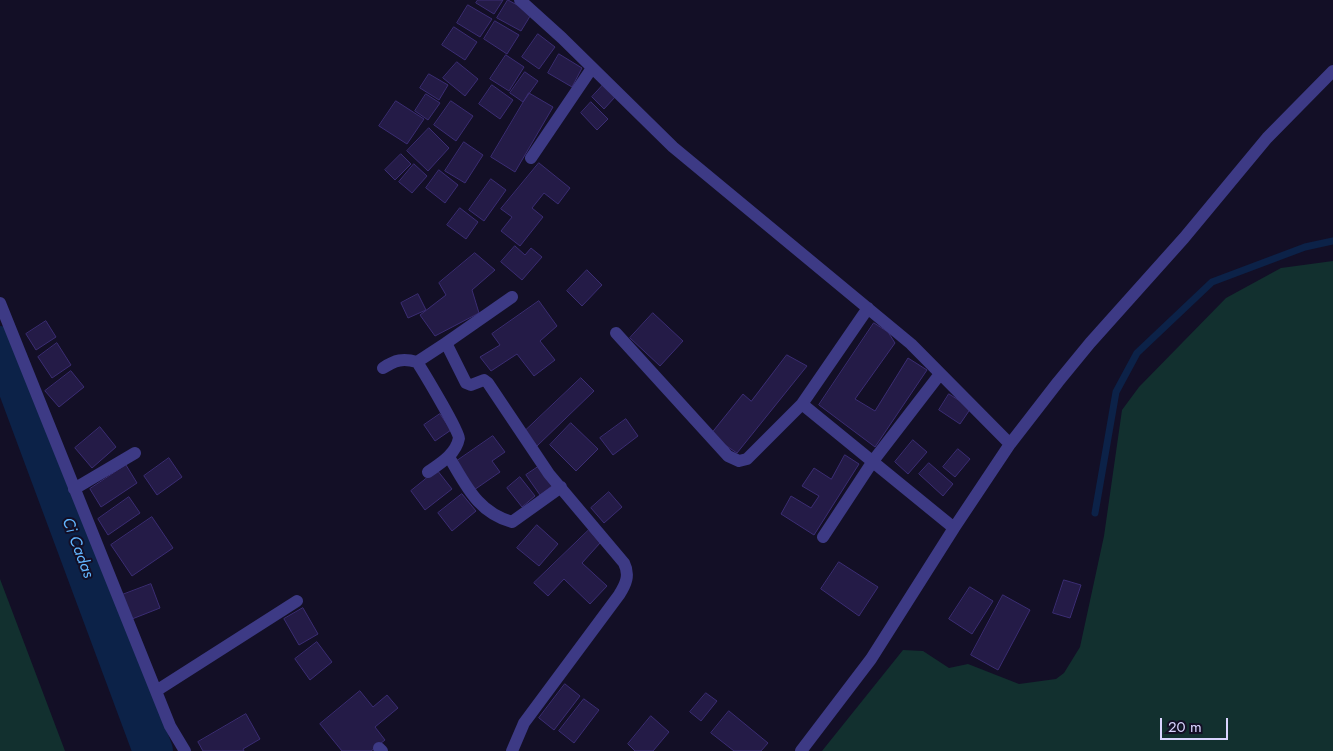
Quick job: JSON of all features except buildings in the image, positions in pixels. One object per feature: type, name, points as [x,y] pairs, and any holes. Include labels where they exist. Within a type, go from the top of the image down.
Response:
[{"type":"street","points":[[520,0],[538,14],[673,147],[912,344],[1010,444]]},
{"type":"street","points":[[531,158],[592,68]]},
{"type":"street","points":[[801,751],[871,659],[1010,444],[1090,343],[1184,238],[1267,138],[1333,71]]},
{"type":"street","points":[[383,368],[392,362],[402,359],[417,362],[512,297]]},
{"type":"street","points":[[0,303],[170,726],[185,751]]},
{"type":"street","points":[[616,333],[728,456],[739,461],[747,459],[802,404],[868,308]]},
{"type":"street","points":[[446,343],[466,383],[471,384],[484,380],[488,383],[549,474],[628,570],[620,595],[524,723],[512,751]]},
{"type":"street","points":[[417,362],[459,433],[459,439],[449,458],[428,472]]},
{"type":"street","points":[[823,537],[873,462],[940,374]]},
{"type":"street","points":[[802,404],[954,528]]},
{"type":"street","points":[[74,489],[135,453]]},
{"type":"street","points":[[449,458],[479,504],[490,512],[512,522],[561,487]]},
{"type":"street","points":[[156,691],[297,600]]},
{"type":"green space","points":[[1333,261],[1333,751],[822,751],[903,650],[923,651],[949,668],[968,664],[1019,684],[1056,679],[1064,673],[1080,647],[1104,536],[1122,410],[1139,387],[1226,298],[1281,268]]},
{"type":"green space","points":[[0,579],[65,751],[0,751]]},
{"type":"waterway","points":[[1095,513],[1116,392],[1137,353],[1212,282],[1305,247],[1333,241]]},
{"type":"waterway","name":"Ci Cadas","points":[[0,346],[8,361],[153,751]]}]
